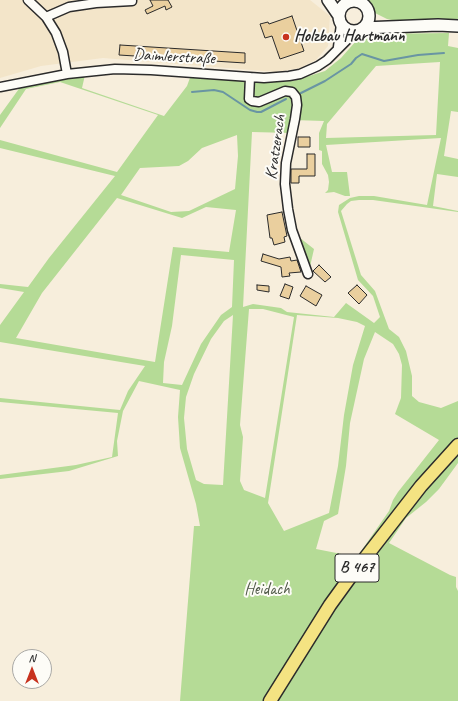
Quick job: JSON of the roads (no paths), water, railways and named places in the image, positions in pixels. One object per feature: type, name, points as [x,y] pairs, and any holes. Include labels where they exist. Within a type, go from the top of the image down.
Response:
[{"type":"main road","points":[[328,0],[348,30],[393,26],[458,26]]},
{"type":"main road","points":[[340,20],[343,2],[360,3],[366,8],[368,14],[368,21],[360,29]]},
{"type":"main road","points":[[368,14],[393,26]]},
{"type":"main road","name":"B 467","points":[[270,701],[326,611],[350,576],[421,486],[458,445]]},
{"type":"street","points":[[28,0],[46,17],[56,33],[63,52],[67,74]]},
{"type":"street","points":[[46,17],[69,7],[96,3],[132,1]]},
{"type":"street","points":[[338,48],[340,20]]},
{"type":"street","name":"Daimlerstraße","points":[[0,87],[95,70],[134,69],[278,78],[300,74],[311,70],[327,60],[338,48],[360,29]]},
{"type":"street","name":"Kratzerach","points":[[250,77],[249,98],[252,101],[259,102],[285,91],[292,92],[296,97],[296,119],[286,163],[285,184],[292,230],[308,274]]},
{"type":"waterway","points":[[301,93],[325,81],[351,64],[362,54],[384,61],[418,55],[444,53]]},
{"type":"waterway","points":[[192,92],[214,90],[223,92],[250,110],[257,112],[261,112],[286,99]]},
{"type":"place","name":"Holzbau Hartmann","points":[[286,37]]},
{"type":"park label","name":"Heidach","points":[[267,590]]}]
